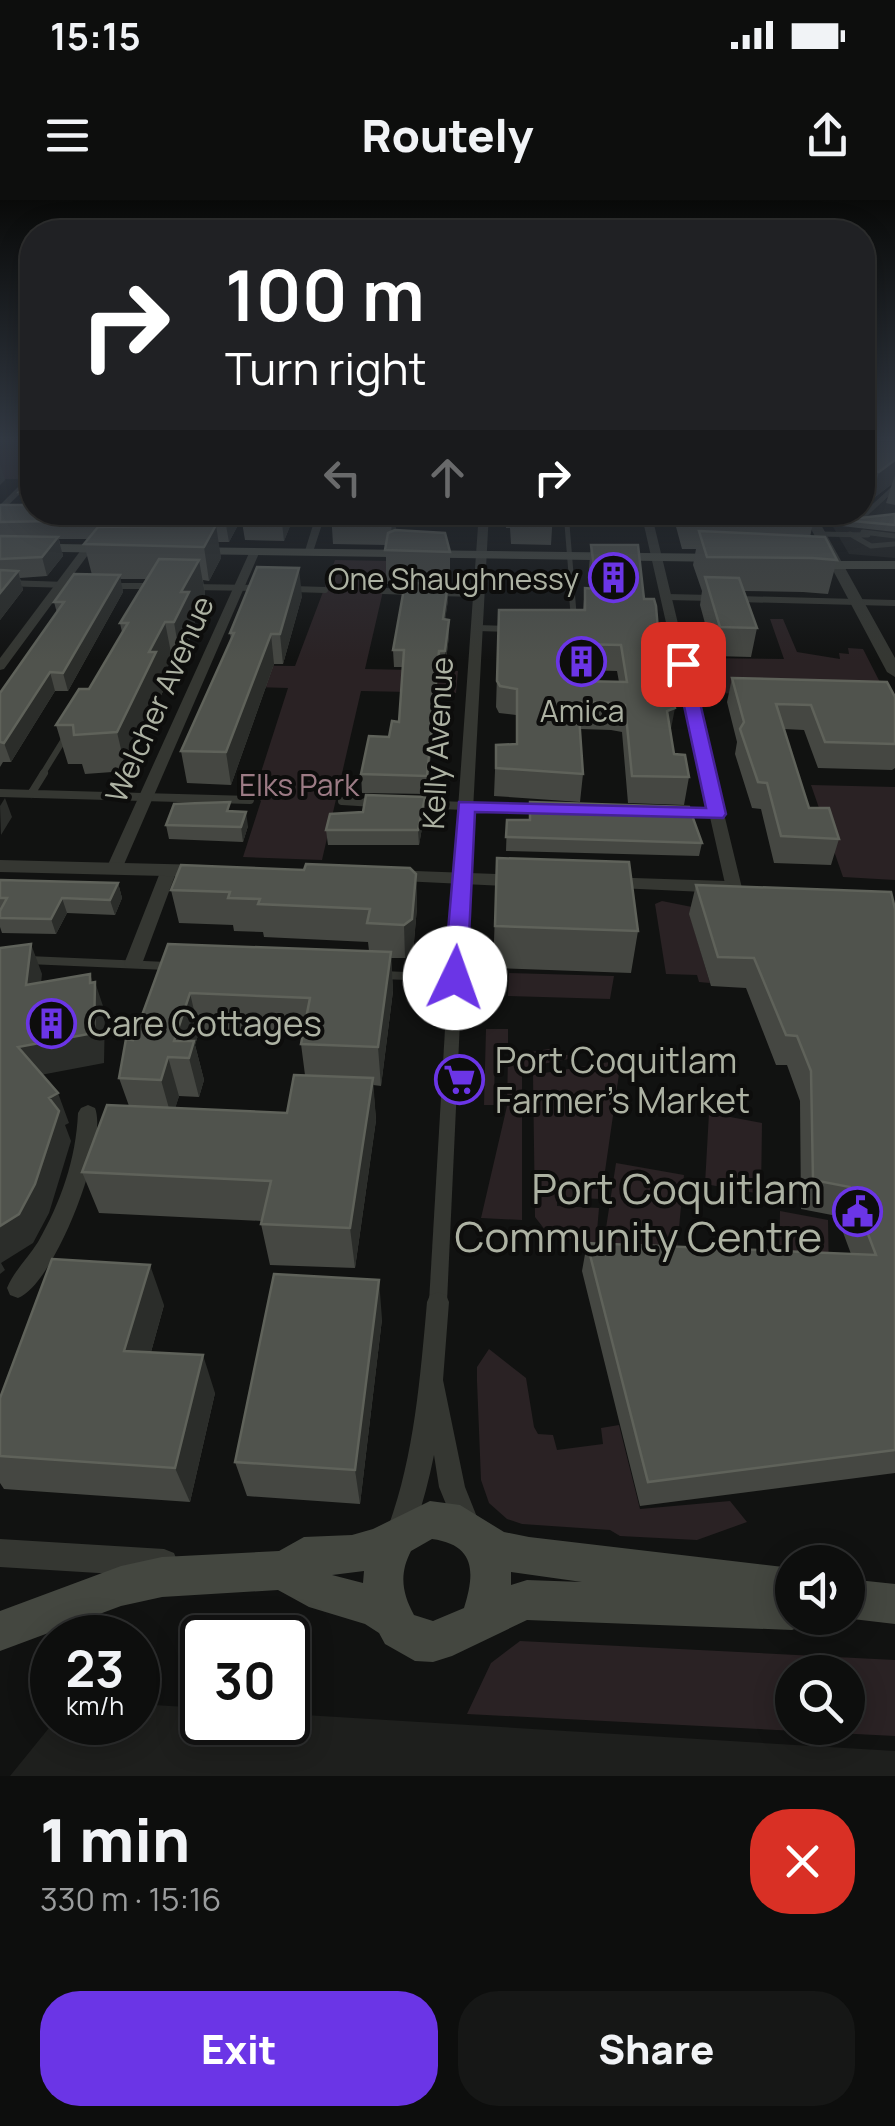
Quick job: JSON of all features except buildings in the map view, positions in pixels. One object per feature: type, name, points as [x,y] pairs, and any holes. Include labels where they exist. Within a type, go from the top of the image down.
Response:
[{"type":"main road","points":[[0,546],[155,550]]},
{"type":"main road","points":[[174,550],[742,561]]},
{"type":"main road","points":[[793,558],[837,563]]},
{"type":"main road","points":[[777,564],[895,565]]},
{"type":"main road","points":[[0,1631],[62,1605],[134,1583],[285,1570],[304,1557],[352,1554],[397,1538],[430,1520],[445,1520],[498,1550],[775,1586]]},
{"type":"main road","points":[[476,1536],[491,1562],[493,1579],[481,1618]]},
{"type":"main road","points":[[393,1618],[383,1594],[382,1575],[397,1538]]},
{"type":"main road","points":[[285,1570],[301,1587],[361,1599],[393,1618],[413,1636],[429,1642],[448,1640],[466,1632],[481,1618],[509,1603],[535,1599],[775,1609]]},
{"type":"street","points":[[136,549],[152,525]]},
{"type":"street","points":[[308,552],[318,525]]},
{"type":"street","name":"Kelly Avenue","points":[[455,978],[483,525]]},
{"type":"street","points":[[580,882],[744,888],[716,814],[649,525]]},
{"type":"street","points":[[815,525],[894,670]]},
{"type":"street","points":[[0,666],[69,585],[88,548]]},
{"type":"street","name":"Welcher Avenue","points":[[114,869],[255,552]]},
{"type":"street","points":[[0,866],[228,872]]},
{"type":"street","points":[[133,964],[169,870]]},
{"type":"street","points":[[364,876],[543,881]]},
{"type":"street","points":[[397,1538],[413,1495],[432,1378],[455,978]]},
{"type":"street","points":[[18,1288],[39,1261],[62,1214],[85,1147],[88,1113]]},
{"type":"street","points":[[432,1378],[452,1487],[476,1536]]},
{"type":"street","points":[[0,1554],[285,1570]]},
{"type":"lane","points":[[567,525],[574,630]]},
{"type":"lane","points":[[871,531],[893,542],[887,548],[861,542],[854,534],[871,531]]},
{"type":"lane","points":[[820,534],[867,536]]},
{"type":"lane","points":[[0,583],[69,585]]},
{"type":"lane","points":[[108,586],[156,586],[146,604]]},
{"type":"lane","points":[[192,587],[270,589]]},
{"type":"lane","points":[[288,589],[326,590]]},
{"type":"lane","points":[[383,592],[416,592]]},
{"type":"lane","points":[[432,592],[479,594]]},
{"type":"lane","points":[[667,597],[716,598]]},
{"type":"lane","points":[[731,599],[895,603]]},
{"type":"lane","points":[[476,628],[523,629]]},
{"type":"lane","points":[[31,794],[68,733]]},
{"type":"lane","points":[[0,793],[250,800]]},
{"type":"lane","points":[[342,801],[377,803]]},
{"type":"lane","points":[[395,803],[544,809]]},
{"type":"lane","points":[[681,813],[716,814]]},
{"type":"lane","points":[[19,960],[189,967]]},
{"type":"lane","points":[[366,974],[455,978]]},
{"type":"shaded area","points":[[875,514],[895,514],[895,558],[849,554],[832,525],[875,525]]},
{"type":"shaded area","points":[[160,1705],[180,1707],[180,1745],[310,1745],[310,1715],[895,1751],[895,1776],[10,1776],[35,1745],[160,1745]]},
{"type":"green space","name":"Elks Park","points":[[335,560],[390,561],[365,669],[458,671],[456,693],[361,691],[322,860],[243,857],[261,801],[254,794],[288,688],[211,686],[220,665],[295,666]]},
{"type":"green space","points":[[770,619],[783,619],[797,652],[840,659],[839,653],[849,654],[848,648],[863,649],[887,696],[702,693],[693,658],[784,659]]},
{"type":"green space","points":[[811,785],[895,787],[895,880],[843,877]]},
{"type":"green space","points":[[662,901],[732,915],[690,915],[710,983],[699,982],[697,975],[666,974],[655,904]]},
{"type":"green space","points":[[509,973],[614,976],[610,999],[508,996]]},
{"type":"green space","points":[[486,1029],[508,1029],[508,1047],[495,1048],[494,1105],[484,1105]]},
{"type":"green space","points":[[554,1048],[554,1053],[579,1057],[522,1068],[522,1220],[481,1218],[507,1106],[508,1056]]},
{"type":"green space","points":[[621,1060],[601,1199],[557,1197],[557,1206],[599,1208],[596,1243],[549,1235],[535,1217],[533,1075]]},
{"type":"green space","points":[[709,1113],[762,1123],[761,1194],[705,1184]]},
{"type":"green space","points":[[616,1163],[684,1175],[677,1249],[667,1252],[604,1241]]},
{"type":"green space","points":[[780,1211],[828,1220],[829,1278],[779,1268]]},
{"type":"green space","points":[[489,1349],[526,1378],[534,1427],[538,1434],[553,1435],[557,1450],[603,1444],[601,1428],[619,1425],[640,1509],[730,1501],[747,1522],[697,1540],[620,1536],[610,1530],[522,1524],[507,1519],[489,1503],[481,1480],[477,1367]]},
{"type":"green space","points":[[520,1641],[796,1655],[775,1655],[775,1730],[467,1714],[491,1663]]},
{"type":"green space","points":[[865,1658],[895,1660],[895,1736],[865,1734]]},
{"type":"place","name":"One Shaughnessy","points":[[614,578]]},
{"type":"place","name":"Amica","points":[[582,661]]},
{"type":"place","name":"Care Cottages","points":[[52,1023]]},
{"type":"place","name":"Port Coquitlam Farmer’s Market","points":[[460,1080]]},
{"type":"place","name":"Port Coquitlam Community Centre","points":[[857,1212]]},
{"type":"route","points":[[455,978],[466,806],[716,814],[683,664]]}]
